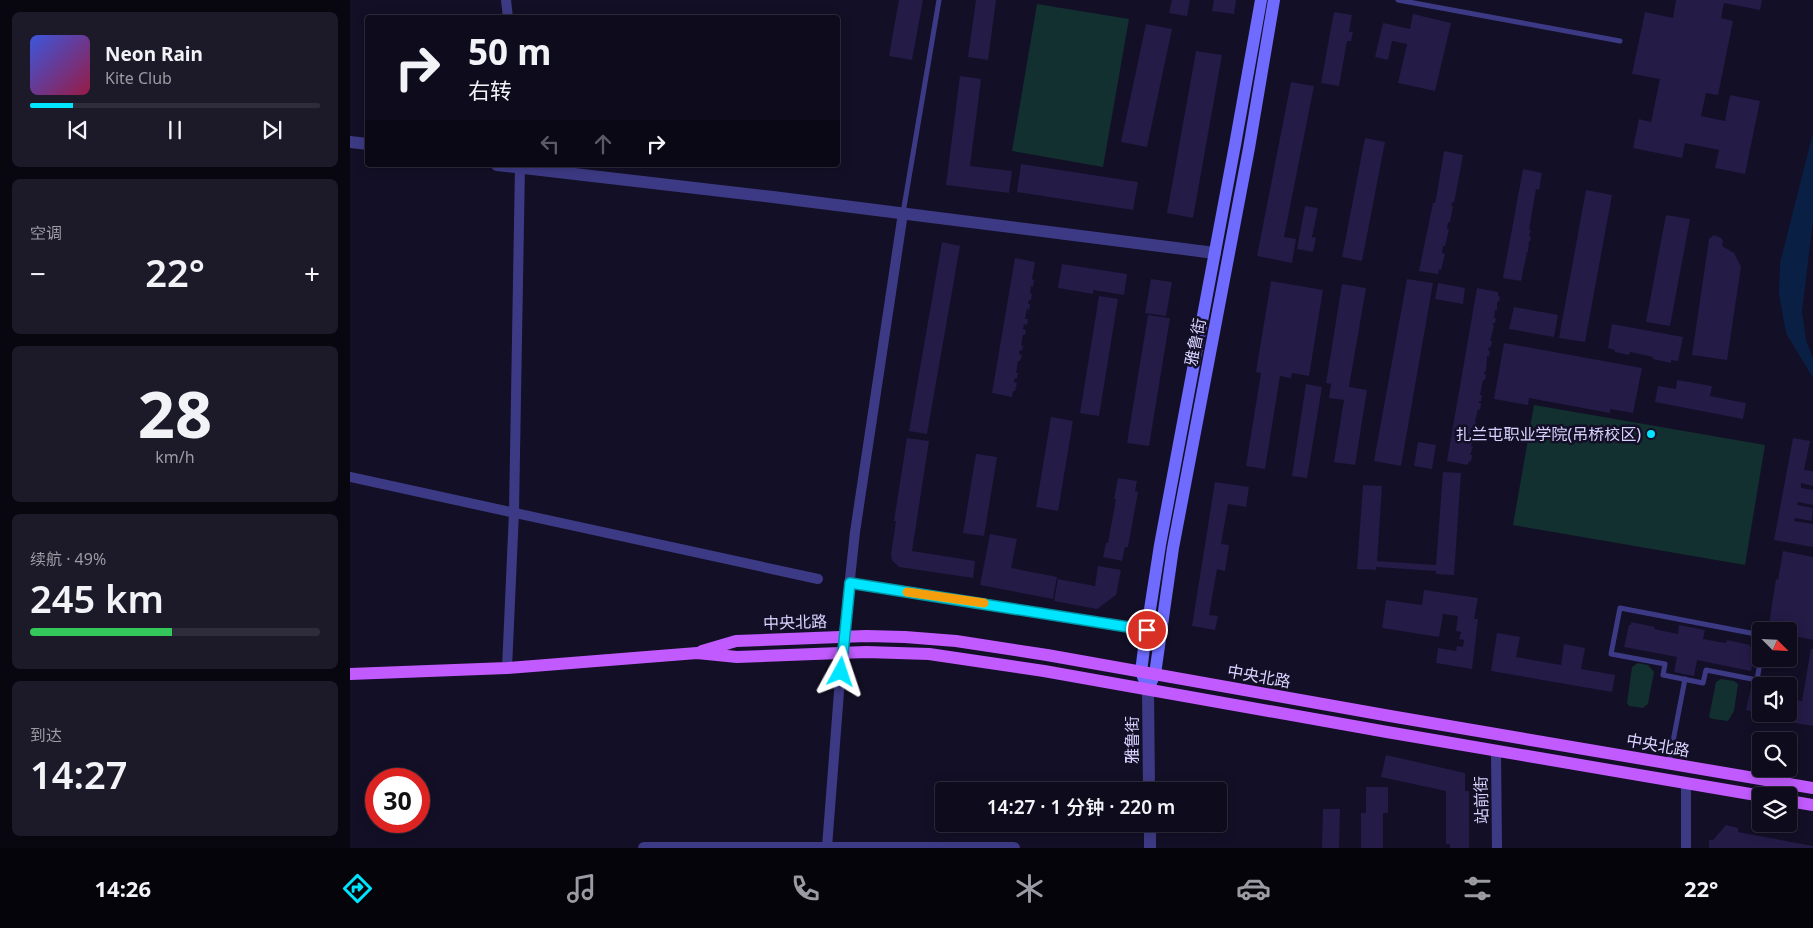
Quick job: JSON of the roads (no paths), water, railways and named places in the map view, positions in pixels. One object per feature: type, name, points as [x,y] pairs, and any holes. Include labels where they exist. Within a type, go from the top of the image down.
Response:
[{"type":"main road","name":"雅鲁街","points":[[1148,689],[1141,672],[1160,546],[1261,0]]},
{"type":"main road","name":"雅鲁街","points":[[1148,689],[1155,674],[1173,548],[1249,148],[1274,0]]},
{"type":"main road","name":"中央北路","points":[[697,653],[736,641],[844,637],[904,637],[956,641],[1813,788]]},
{"type":"main road","name":"中央北路","points":[[350,674],[507,668],[697,653],[737,657],[842,653],[904,653],[954,657],[1752,794]]},
{"type":"main road","points":[[1797,802],[1813,805]]},
{"type":"street","points":[[506,0],[508,15]]},
{"type":"street","points":[[350,142],[365,144]]},
{"type":"street","points":[[507,668],[514,512],[520,167]]},
{"type":"street","points":[[528,167],[1215,253]]},
{"type":"street","points":[[827,847],[842,653],[855,532],[903,213]]},
{"type":"street","points":[[350,477],[818,579]]},
{"type":"street","name":"雅鲁街","points":[[1148,689],[1149,782]]},
{"type":"street","name":"站前街","points":[[1496,751],[1497,848]]},
{"type":"street","points":[[1686,783],[1686,848]]},
{"type":"street","points":[[1150,832],[1150,848]]},
{"type":"street","points":[[644,848],[1014,848]]},
{"type":"lane","points":[[903,213],[939,0]]},
{"type":"lane","points":[[1398,0],[1620,41]]},
{"type":"lane","points":[[850,583],[1147,630]]},
{"type":"lane","points":[[1752,633],[1620,608],[1611,654],[1665,664],[1662,675],[1703,683],[1706,670],[1757,680],[1759,668]]},
{"type":"lane","points":[[1669,764],[1685,679]]},
{"type":"water","points":[[1813,133],[1813,220],[1802,312],[1806,340],[1813,358],[1813,378],[1786,333],[1779,294],[1780,263]]},
{"type":"place","name":"扎兰屯职业学院(吊桥校区)","points":[[1651,434]]}]
